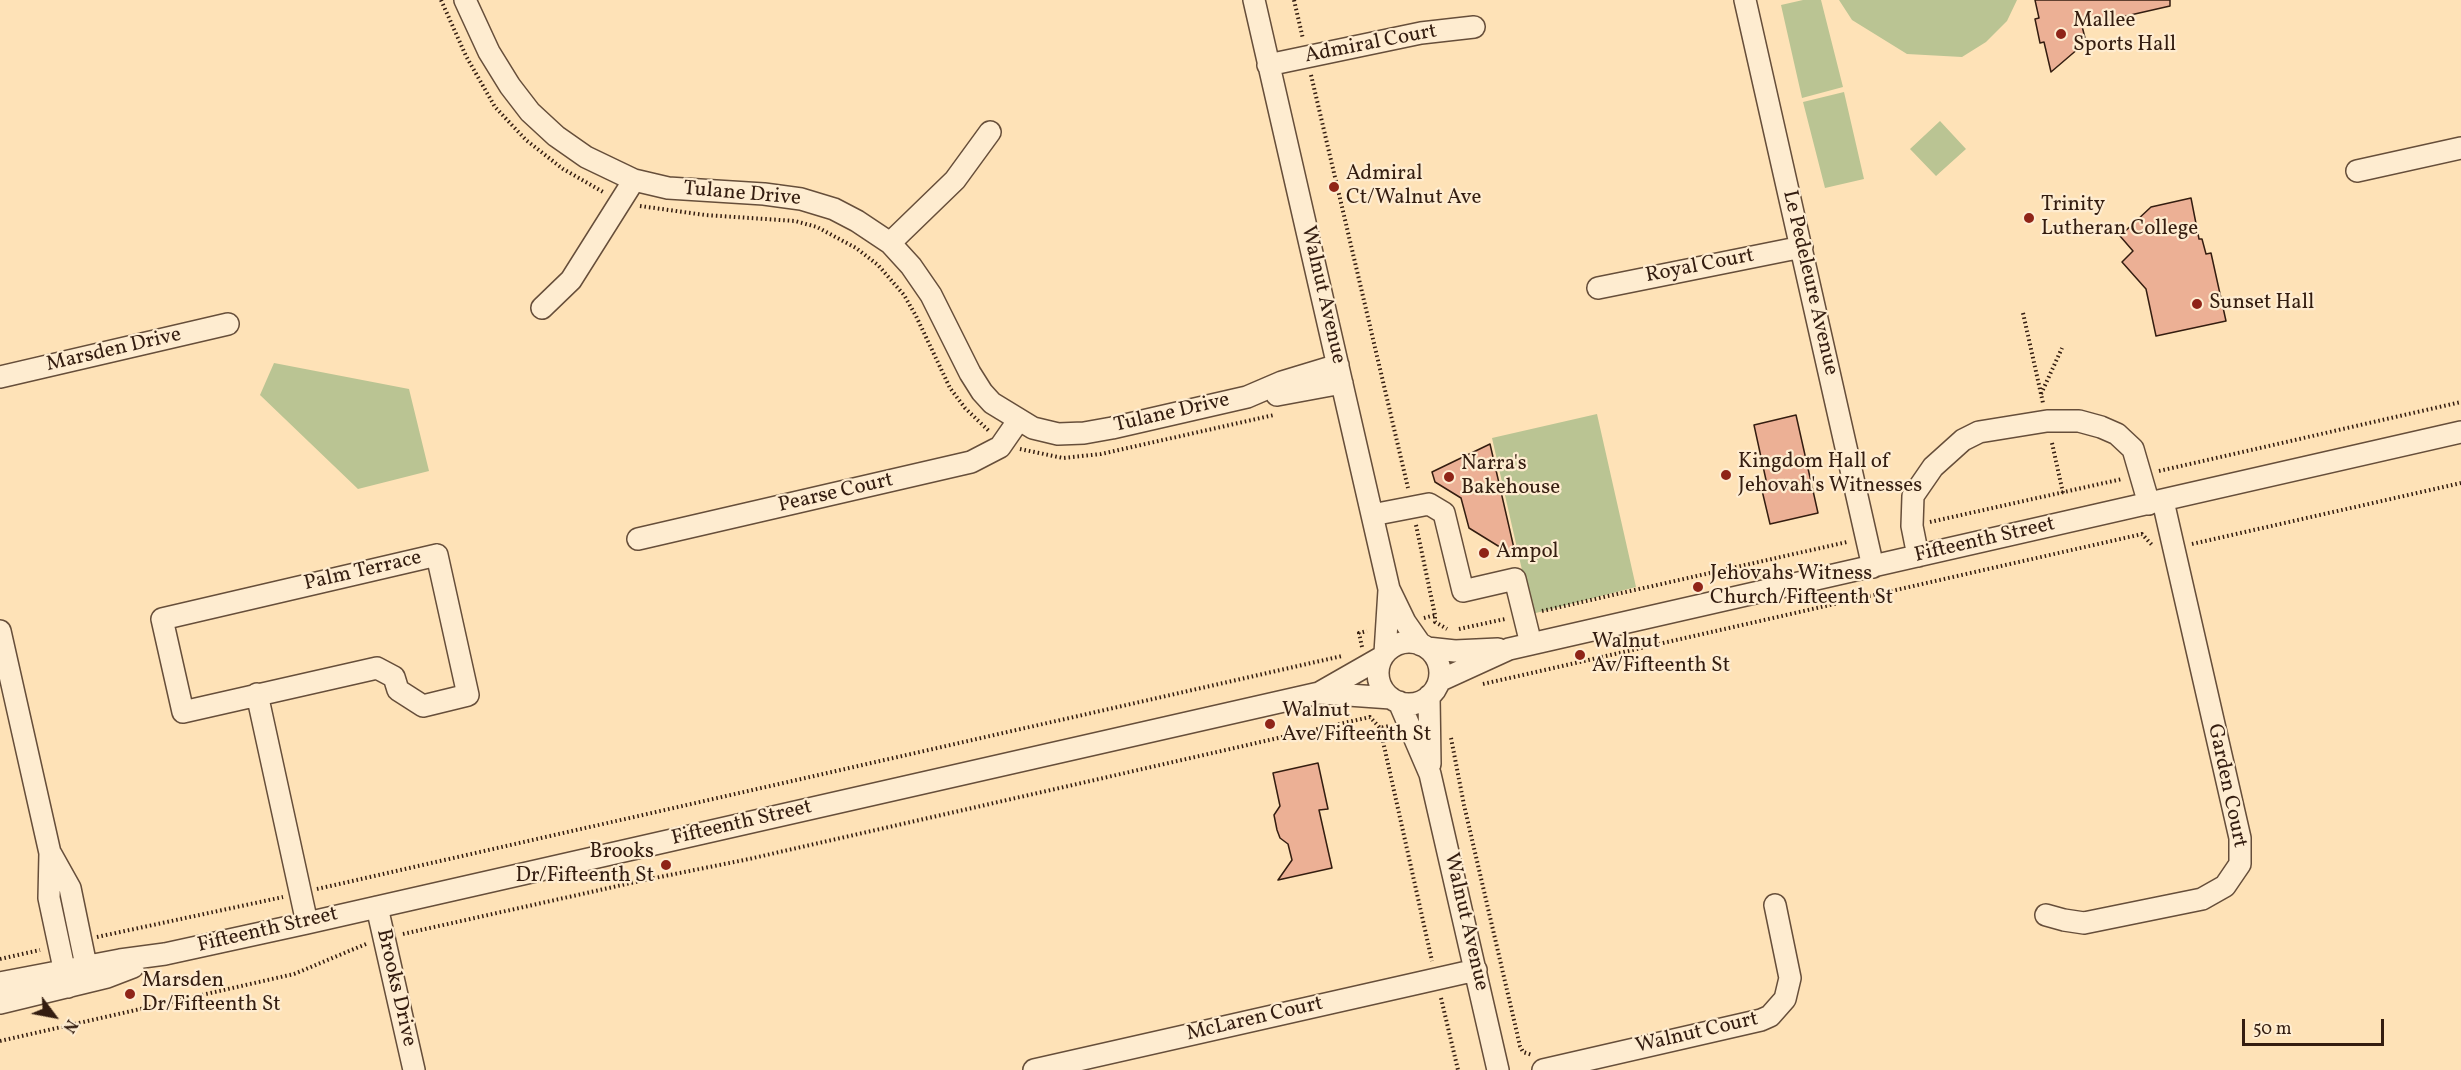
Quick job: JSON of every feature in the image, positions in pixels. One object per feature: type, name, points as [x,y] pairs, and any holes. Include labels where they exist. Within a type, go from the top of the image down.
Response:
[{"type":"street","name":"Tulane Drive","points":[[465,0],[489,52],[510,86],[530,112],[556,136],[586,157],[633,180],[668,188],[764,194],[801,199],[850,217],[890,243],[911,266],[931,295],[982,392],[992,403],[1018,421],[1033,428],[1058,434],[1084,433],[1247,397],[1288,394],[1340,374]]},
{"type":"street","name":"Walnut Avenue","points":[[1254,0],[1389,589],[1395,624],[1376,654]]},
{"type":"street","name":"Le Pedeleure Avenue","points":[[1745,0],[1873,567]]},
{"type":"street","name":"Admiral Court","points":[[1268,65],[1421,33],[1474,27]]},
{"type":"street","points":[[890,243],[955,180],[990,132]]},
{"type":"street","points":[[2357,171],[2461,148]]},
{"type":"street","points":[[542,308],[571,280],[633,180]]},
{"type":"street","name":"Royal Court","points":[[1598,288],[1802,247]]},
{"type":"street","name":"Marsden Drive","points":[[0,377],[228,324]]},
{"type":"street","name":"Pearse Court","points":[[638,539],[960,465],[988,455],[1005,441],[1018,421]]},
{"type":"street","name":"Garden Court","points":[[1918,556],[1912,526],[1913,496],[1921,481],[1949,451],[1979,432],[2047,421],[2079,421],[2101,427],[2117,434],[2133,449],[2141,475],[2156,502],[2174,549],[2240,838],[2240,864],[2225,885],[2202,899],[2084,923],[2046,915]]},
{"type":"street","name":"Fifteenth Street","points":[[1424,646],[1455,651],[1509,649],[2461,432]]},
{"type":"street","points":[[1372,515],[1429,504],[1444,513],[1462,591],[1515,579],[1531,644]]},
{"type":"street","name":"Palm Terrace","points":[[437,555],[468,695],[423,706],[398,690],[394,676],[377,668],[257,694],[183,712],[162,619],[437,555]]},
{"type":"street","points":[[1395,624],[1424,646],[1438,663],[1434,688],[1415,704],[1395,700],[1379,684],[1376,654],[1402,643],[1424,646]]},
{"type":"street","points":[[0,631],[50,853],[49,898],[66,978]]},
{"type":"street","name":"Fifteenth Street","points":[[1434,688],[1509,649]]},
{"type":"street","name":"Fifteenth Street","points":[[1319,693],[1376,654]]},
{"type":"street","name":"Walnut Avenue","points":[[1430,774],[1434,688]]},
{"type":"street","name":"Fifteenth Street","points":[[0,983],[88,974],[165,954],[307,924],[1319,693],[1395,700]]},
{"type":"street","points":[[257,694],[307,924]]},
{"type":"street","name":"Walnut Avenue","points":[[1395,700],[1408,723],[1430,774],[1498,1070]]},
{"type":"street","points":[[50,853],[70,888],[88,974]]},
{"type":"street","name":"Walnut Court","points":[[1538,1066],[1761,1020],[1770,1016],[1785,999],[1790,978],[1775,905]]},
{"type":"street","name":"Brooks Drive","points":[[377,907],[414,1070]]},
{"type":"street","name":"McLaren Court","points":[[1034,1070],[1476,970]]},
{"type":"street","name":"Fifteenth Street","points":[[0,1003],[66,978]]},
{"type":"path","points":[[441,0],[466,56],[495,107],[526,140],[563,169],[608,194],[638,206],[674,212],[795,221],[817,227],[856,248],[878,265],[904,296],[916,316],[950,388],[965,408],[990,433],[1005,441],[1035,453],[1063,458],[1073,457],[1101,454],[1284,413]]},
{"type":"path","points":[[1294,0],[1412,507],[1436,622],[1450,632],[1866,537]]},
{"type":"path","points":[[2023,313],[2041,395],[2062,348]]},
{"type":"path","points":[[1912,526],[2461,402]]},
{"type":"path","points":[[2052,443],[2063,493]]},
{"type":"path","points":[[1471,687],[2142,534],[2158,551],[2174,549],[2461,483]]},
{"type":"path","points":[[1376,654],[1359,633],[1435,615]]},
{"type":"path","points":[[82,940],[301,893],[1351,654]]},
{"type":"path","points":[[0,1041],[294,974],[362,945],[384,939],[628,883],[750,859],[1370,717],[1380,728],[1458,1070]]},
{"type":"path","points":[[1380,728],[1408,723]]},
{"type":"path","points":[[1450,732],[1464,805],[1520,1046],[1523,1052],[1532,1055],[1538,1066]]},
{"type":"path","points":[[0,959],[59,946]]},
{"type":"green space","points":[[1803,0],[1821,0],[1843,87],[1802,98],[1781,5]]},
{"type":"green space","points":[[1839,0],[2017,0],[2007,21],[1986,42],[1962,57],[1907,54],[1852,20]]},
{"type":"green space","points":[[1844,92],[1864,179],[1825,188],[1803,102]]},
{"type":"green space","points":[[1940,121],[1966,149],[1936,176],[1910,149]]},
{"type":"green space","points":[[274,363],[409,389],[429,471],[358,489],[260,395]]},
{"type":"green space","points":[[1597,414],[1636,587],[1532,614],[1492,438]]},
{"type":"building","name":"Mallee Sports Hall","points":[[2035,0],[2170,0],[2170,6],[2082,26],[2086,42],[2051,72],[2044,42],[2040,43],[2035,19],[2039,18]]},
{"type":"building","points":[[2191,198],[2199,239],[2202,239],[2206,254],[2211,253],[2226,321],[2156,336],[2146,289],[2122,262],[2133,251],[2120,236],[2151,207]]},
{"type":"building","points":[[1796,415],[1818,513],[1770,524],[1760,482],[1766,480],[1754,425]]},
{"type":"building","points":[[1490,444],[1516,557],[1469,528],[1461,498],[1435,482],[1432,472]]},
{"type":"building","points":[[1318,763],[1328,809],[1319,810],[1332,868],[1278,880],[1292,860],[1288,844],[1280,838],[1277,830],[1274,815],[1280,806],[1273,773]]},
{"type":"place","name":"Mallee Sports Hall","points":[[2061,34]]},
{"type":"place","name":"Admiral Ct/Walnut Ave","points":[[1334,187]]},
{"type":"place","name":"Trinity Lutheran College","points":[[2029,218]]},
{"type":"place","name":"Sunset Hall","points":[[2197,304]]},
{"type":"place","name":"Kingdom Hall of Jehovah's Witnesses","points":[[1726,475]]},
{"type":"place","name":"Narra's Bakehouse","points":[[1449,477]]},
{"type":"place","name":"Ampol","points":[[1484,553]]},
{"type":"place","name":"Jehovahs Witness Church/Fifteenth St","points":[[1698,587]]},
{"type":"place","name":"Walnut Av/Fifteenth St","points":[[1580,655]]},
{"type":"place","name":"Walnut Ave/Fifteenth St","points":[[1270,724]]},
{"type":"place","name":"Brooks Dr/Fifteenth St","points":[[666,865]]},
{"type":"place","name":"Marsden Dr/Fifteenth St","points":[[130,994]]}]
